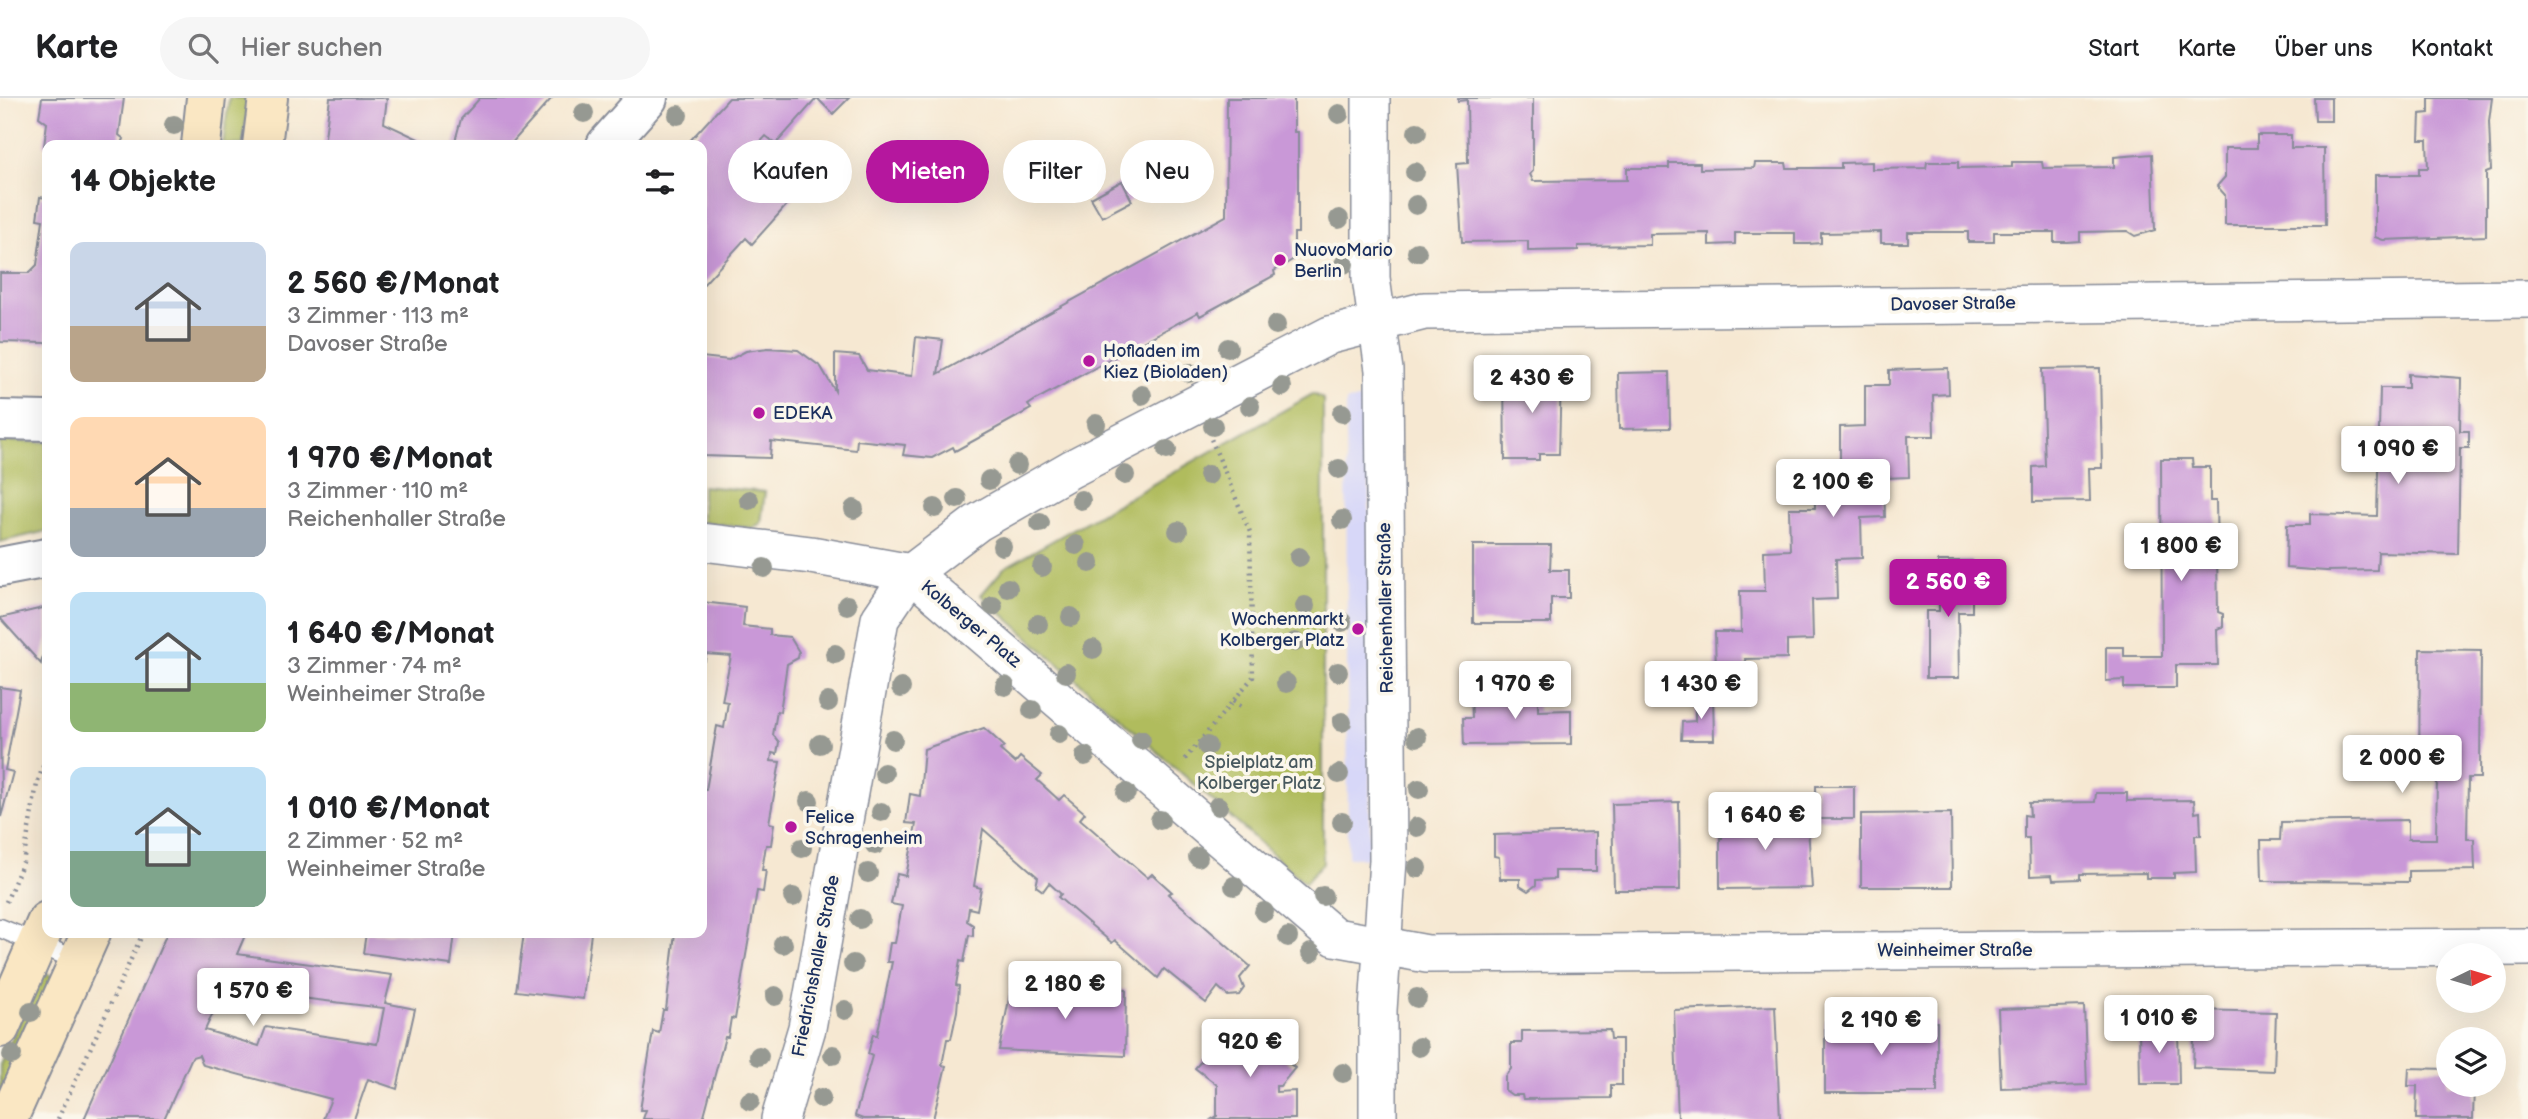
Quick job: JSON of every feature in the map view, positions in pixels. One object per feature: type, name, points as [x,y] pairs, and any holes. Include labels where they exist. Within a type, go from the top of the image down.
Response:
[{"type":"main road","points":[[202,140],[206,98]]},
{"type":"main road","points":[[263,140],[268,98]]},
{"type":"main road","points":[[0,1028],[42,933]]},
{"type":"main road","points":[[8,1119],[85,947]]},
{"type":"street","points":[[610,140],[648,98]]},
{"type":"street","name":"Reichenhaller Straße","points":[[1370,98],[1371,278],[1384,370],[1388,833],[1384,946],[1378,1010],[1378,1119]]},
{"type":"street","name":"Davoser Straße","points":[[1379,320],[1424,312],[2528,299]]},
{"type":"street","name":"Kolberger Platz","points":[[1379,320],[1330,335],[1071,469],[967,528],[911,573],[1335,937],[1384,946]]},
{"type":"street","points":[[0,420],[42,421]]},
{"type":"street","points":[[707,543],[811,555],[911,573]]},
{"type":"street","points":[[0,567],[42,559]]},
{"type":"street","name":"Friedrichshaller Straße","points":[[780,1119],[807,1028],[880,619],[911,573]]},
{"type":"street","name":"Weinheimer Straße","points":[[1384,946],[1427,954],[2528,947]]},
{"type":"lane","points":[[0,928],[42,933]]},
{"type":"lane","points":[[57,938],[85,947]]},
{"type":"path","points":[[1180,765],[1253,677],[1250,532],[1211,439]]},
{"type":"path","points":[[1233,701],[1243,708]]},
{"type":"path","points":[[5,906],[23,862],[42,770]]},
{"type":"path","points":[[58,1119],[141,938]]},
{"type":"shaded area","name":"Wochenmarkt Kolberger Platz","points":[[1369,399],[1370,859],[1348,857],[1346,401]]},
{"type":"green space","points":[[229,98],[249,98],[244,140],[224,140]]},
{"type":"green space","name":"Spielplatz am Kolberger Platz","points":[[1313,394],[1323,399],[1323,863],[1305,883],[981,595],[1004,568]]},
{"type":"green space","points":[[0,441],[42,442],[42,532],[0,542]]},
{"type":"green space","points":[[707,486],[765,492],[761,523],[752,528],[707,523]]},
{"type":"green space","points":[[42,971],[53,977],[0,1096],[0,1065]]},
{"type":"building","points":[[42,98],[124,98],[119,135],[124,139],[45,140],[47,123],[39,117]]},
{"type":"building","points":[[330,98],[387,98],[384,123],[420,140],[325,140]]},
{"type":"building","points":[[480,98],[552,98],[514,140],[455,140],[461,119]]},
{"type":"building","points":[[729,98],[817,98],[780,140],[771,140],[766,136],[762,140],[728,140],[728,203],[789,203],[752,244],[746,238],[707,281],[707,140],[691,140]]},
{"type":"building","points":[[817,98],[849,98],[833,114]]},
{"type":"building","points":[[1227,98],[1294,98],[1294,132],[1298,132],[1298,233],[1294,233],[1294,259],[1274,271],[1275,275],[1200,316],[1198,312],[1037,399],[1028,405],[1031,409],[955,451],[953,447],[932,458],[903,455],[905,445],[857,440],[856,450],[771,441],[770,458],[707,456],[707,358],[729,360],[746,351],[768,348],[798,350],[821,367],[835,391],[835,354],[859,356],[867,370],[912,376],[916,337],[943,340],[938,374],[1226,216]]},
{"type":"building","points":[[1458,98],[1533,98],[1533,171],[1530,174],[1533,181],[1627,180],[1627,168],[1669,168],[1669,163],[1700,163],[1700,169],[1754,168],[1755,163],[1786,163],[1787,168],[1841,168],[1841,163],[1872,162],[1872,169],[1926,168],[1927,162],[1958,162],[1958,168],[2012,167],[2012,162],[2042,162],[2043,168],[2114,167],[2114,157],[2152,154],[2155,230],[2135,236],[2127,231],[2080,232],[2080,241],[2067,242],[2054,242],[2054,232],[1994,232],[1994,242],[1968,242],[1968,232],[1908,232],[1908,243],[1881,243],[1881,232],[1821,233],[1821,243],[1808,244],[1795,244],[1795,233],[1735,233],[1735,244],[1709,245],[1709,233],[1650,234],[1650,245],[1578,246],[1578,250],[1528,251],[1528,241],[1462,242],[1457,164],[1468,163],[1467,100],[1458,101]]},
{"type":"building","points":[[2314,98],[2331,98],[2331,121],[2315,121]]},
{"type":"building","points":[[2429,98],[2492,98],[2489,121],[2491,171],[2486,173],[2486,236],[2383,240],[2375,237],[2375,175],[2419,175],[2419,168],[2428,168],[2427,140],[2419,140],[2420,114],[2429,113]]},
{"type":"building","points":[[2257,135],[2291,135],[2291,148],[2324,148],[2325,225],[2225,225],[2225,195],[2217,186],[2225,177],[2225,148],[2257,148]]},
{"type":"building","points":[[1120,182],[1120,203],[1128,203],[1102,217],[1094,203],[1106,203],[1106,190]]},
{"type":"building","points":[[40,197],[42,197],[42,220],[37,219]]},
{"type":"building","points":[[42,228],[42,343],[0,342],[0,273],[29,273],[37,265]]},
{"type":"building","points":[[1948,368],[1949,394],[1933,395],[1934,436],[1908,436],[1909,477],[1884,478],[1885,517],[1861,518],[1862,558],[1836,559],[1837,599],[1812,600],[1813,640],[1787,641],[1787,658],[1745,659],[1746,671],[1716,672],[1715,632],[1741,632],[1740,591],[1765,591],[1764,551],[1790,550],[1789,508],[1815,508],[1814,468],[1840,467],[1840,427],[1865,426],[1865,385],[1889,385],[1889,370]]},
{"type":"building","points":[[2100,368],[2102,468],[2089,468],[2090,501],[2033,502],[2033,467],[2045,466],[2042,369]]},
{"type":"building","points":[[1669,372],[1670,428],[1619,429],[1618,373]]},
{"type":"building","points":[[1561,373],[1559,454],[1539,454],[1539,460],[1505,460],[1504,374]]},
{"type":"building","points":[[2408,374],[2461,378],[2460,431],[2469,431],[2469,448],[2460,448],[2458,554],[2378,552],[2377,570],[2326,571],[2286,568],[2287,525],[2310,525],[2310,514],[2377,516],[2380,388],[2408,388]]},
{"type":"building","points":[[2161,459],[2192,459],[2193,467],[2210,467],[2210,501],[2216,501],[2218,612],[2223,614],[2223,627],[2217,629],[2218,665],[2176,665],[2176,688],[2124,688],[2124,680],[2106,681],[2106,647],[2124,647],[2124,656],[2162,656]]},
{"type":"building","points":[[1473,545],[1551,545],[1550,570],[1569,570],[1569,598],[1551,598],[1551,623],[1473,623]]},
{"type":"building","points":[[1938,561],[1972,561],[1972,612],[1958,612],[1959,678],[1926,678],[1926,611],[1939,611]]},
{"type":"building","points":[[707,603],[745,607],[743,626],[770,629],[770,635],[790,637],[799,652],[798,658],[787,664],[780,712],[777,711],[773,735],[779,742],[777,754],[772,753],[771,761],[780,762],[769,823],[774,824],[771,845],[766,845],[762,870],[766,870],[763,892],[757,891],[735,1019],[731,1018],[728,1037],[725,1037],[703,1119],[643,1119],[646,1110],[640,1110],[653,1031],[659,1033],[663,1010],[666,1010],[674,938],[707,938],[707,784],[717,726],[724,728],[728,702],[722,701],[731,656],[707,654]]},
{"type":"building","points":[[42,608],[41,664],[0,618]]},
{"type":"building","points":[[2420,649],[2481,650],[2480,778],[2468,778],[2467,839],[2474,839],[2475,870],[2409,871],[2409,882],[2262,881],[2261,840],[2280,840],[2281,822],[2408,820],[2408,839],[2436,839],[2437,777],[2419,777]]},
{"type":"building","points":[[0,687],[20,690],[5,770],[13,772],[1,817]]},
{"type":"building","points":[[1538,691],[1538,711],[1571,710],[1571,744],[1464,745],[1463,718],[1472,718],[1471,692]]},
{"type":"building","points":[[1713,694],[1714,740],[1681,740],[1682,722],[1695,721],[1695,695]]},
{"type":"building","points":[[984,728],[1004,746],[1000,750],[1015,763],[1020,757],[1042,775],[1037,780],[1059,800],[1064,795],[1085,813],[1080,819],[1148,878],[1152,874],[1172,892],[1168,894],[1250,966],[1240,978],[1244,988],[1239,995],[1228,996],[1218,987],[1206,1003],[1164,969],[1158,978],[1115,940],[1112,943],[1058,897],[1061,894],[1049,883],[1043,891],[1036,886],[1038,877],[983,829],[974,886],[981,888],[977,910],[969,908],[967,921],[973,925],[973,936],[969,935],[964,962],[960,961],[956,985],[959,986],[957,1011],[951,1039],[947,1039],[942,1065],[946,1066],[933,1119],[863,1119],[855,1116],[872,1056],[868,1054],[873,1034],[877,1036],[892,962],[887,962],[890,943],[895,943],[902,906],[891,904],[897,874],[906,876],[916,824],[906,823],[910,794],[920,796],[924,749]]},
{"type":"building","points":[[1816,786],[1854,786],[1854,819],[1816,819]]},
{"type":"building","points":[[2096,793],[2127,793],[2127,801],[2194,800],[2195,813],[2200,812],[2201,835],[2195,835],[2196,872],[2174,873],[2174,878],[2146,878],[2146,873],[2080,874],[2080,879],[2053,880],[2052,875],[2030,876],[2029,838],[2024,838],[2024,815],[2030,816],[2029,803],[2095,802]]},
{"type":"building","points":[[1679,802],[1680,890],[1614,890],[1612,804]]},
{"type":"building","points":[[1951,813],[1952,887],[1861,887],[1861,814]]},
{"type":"building","points":[[1811,814],[1808,827],[1812,888],[1720,889],[1720,815]]},
{"type":"building","points":[[1596,832],[1596,871],[1555,871],[1555,879],[1536,880],[1536,885],[1528,891],[1520,886],[1520,879],[1500,879],[1499,857],[1494,856],[1494,835]]},
{"type":"building","points":[[165,938],[244,938],[237,954],[392,975],[385,1003],[415,1009],[397,1089],[368,1079],[354,1119],[323,1119],[331,1099],[203,1065],[199,1055],[192,1057],[164,1119],[84,1119]],"holes":[[[242,986],[256,987],[260,993],[384,1008],[377,1044],[266,1027],[259,1046],[205,1030],[222,993],[242,992]]]},
{"type":"building","points":[[365,938],[454,938],[451,965],[363,953]]},
{"type":"building","points":[[523,938],[590,938],[583,999],[516,991]]},
{"type":"building","points":[[1012,984],[1126,990],[1125,1056],[999,1050]]},
{"type":"building","points":[[1775,1006],[1780,1119],[1678,1119],[1674,1010]]},
{"type":"building","points":[[2084,1006],[2087,1085],[2001,1088],[1998,1009]]},
{"type":"building","points":[[2195,1010],[2276,1012],[2274,1071],[2193,1068]]},
{"type":"building","points":[[1825,1021],[1937,1022],[1937,1093],[1825,1093]]},
{"type":"building","points":[[2178,1026],[2179,1084],[2140,1084],[2139,1027]]},
{"type":"building","points":[[1249,1028],[1256,1035],[1260,1030],[1284,1050],[1280,1056],[1295,1068],[1280,1086],[1276,1086],[1276,1092],[1295,1091],[1295,1119],[1212,1119],[1217,1116],[1217,1085],[1195,1068],[1224,1036],[1234,1045]]},
{"type":"building","points":[[1610,1030],[1611,1039],[1622,1039],[1622,1085],[1611,1085],[1611,1098],[1523,1099],[1522,1095],[1512,1095],[1505,1090],[1505,1076],[1511,1069],[1511,1043],[1522,1043],[1522,1031]]},
{"type":"building","points":[[2409,1068],[2436,1069],[2436,1097],[2474,1097],[2473,1119],[2416,1119],[2417,1086],[2408,1086]]},
{"type":"place","name":"NuovoMario Berlin","points":[[1280,260]]},
{"type":"place","name":"Hofladen im Kiez (Bioladen)","points":[[1089,361]]},
{"type":"place","name":"EDEKA","points":[[759,413]]},
{"type":"place","name":"Wochenmarkt Kolberger Platz","points":[[1358,629]]},
{"type":"place","name":"Felice Schragenheim","points":[[791,827]]}]
